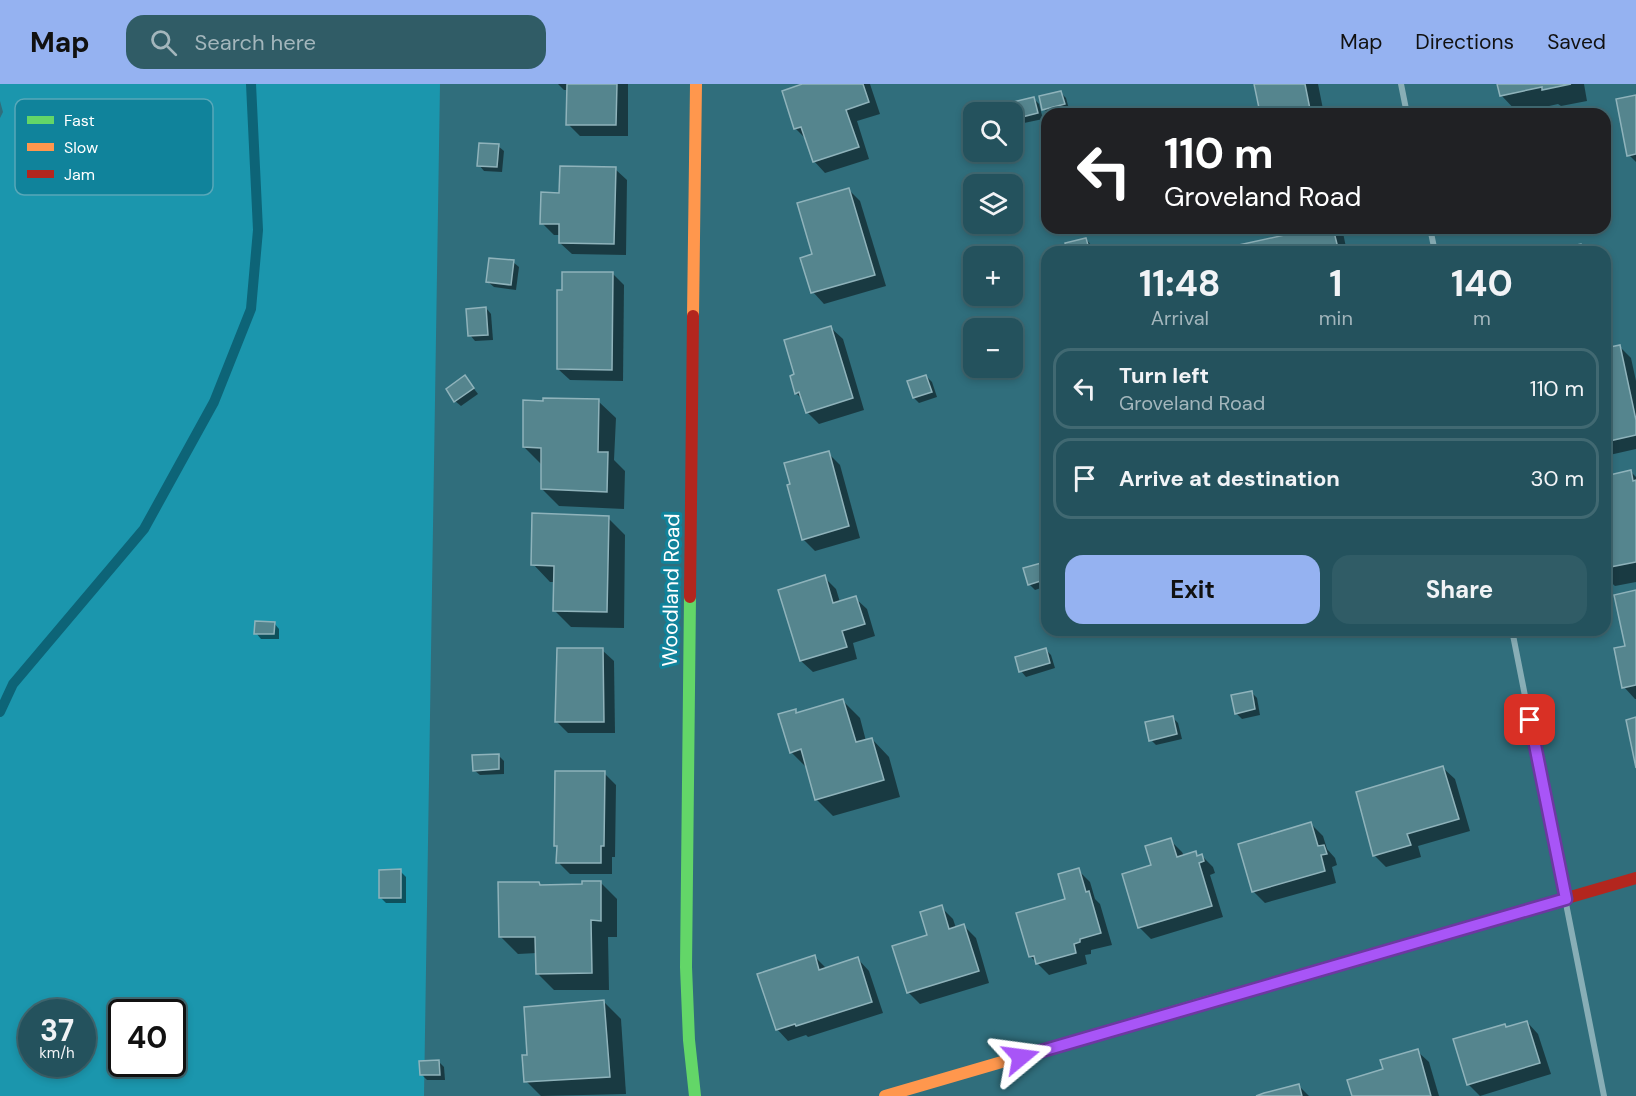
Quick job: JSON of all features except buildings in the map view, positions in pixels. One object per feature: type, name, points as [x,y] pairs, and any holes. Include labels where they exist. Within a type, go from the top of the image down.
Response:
[{"type":"street","name":"Woodland Road","points":[[695,1096],[689,1040],[686,967],[696,84]]},
{"type":"street","points":[[1401,84],[1406,108]]},
{"type":"street","points":[[1513,636],[1604,1096]]},
{"type":"street","points":[[885,1096],[1636,878]]},
{"type":"shaded area","points":[[0,84],[440,84],[424,1096],[0,1096],[0,118],[3,112],[0,101]]},
{"type":"waterway","points":[[0,712],[13,684],[144,529],[214,402],[251,309],[258,230],[251,84]]},
{"type":"traffic: fast","points":[[690,597],[686,967],[689,1040],[695,1096]]},
{"type":"traffic: slow","points":[[693,316],[696,84]]},
{"type":"traffic: slow","points":[[885,1096],[1221,998]]},
{"type":"traffic: jam","points":[[690,597],[693,316]]},
{"type":"traffic: jam","points":[[1221,998],[1636,878]]},
{"type":"route","points":[[1021,1057],[1566,899],[1530,720]]}]
